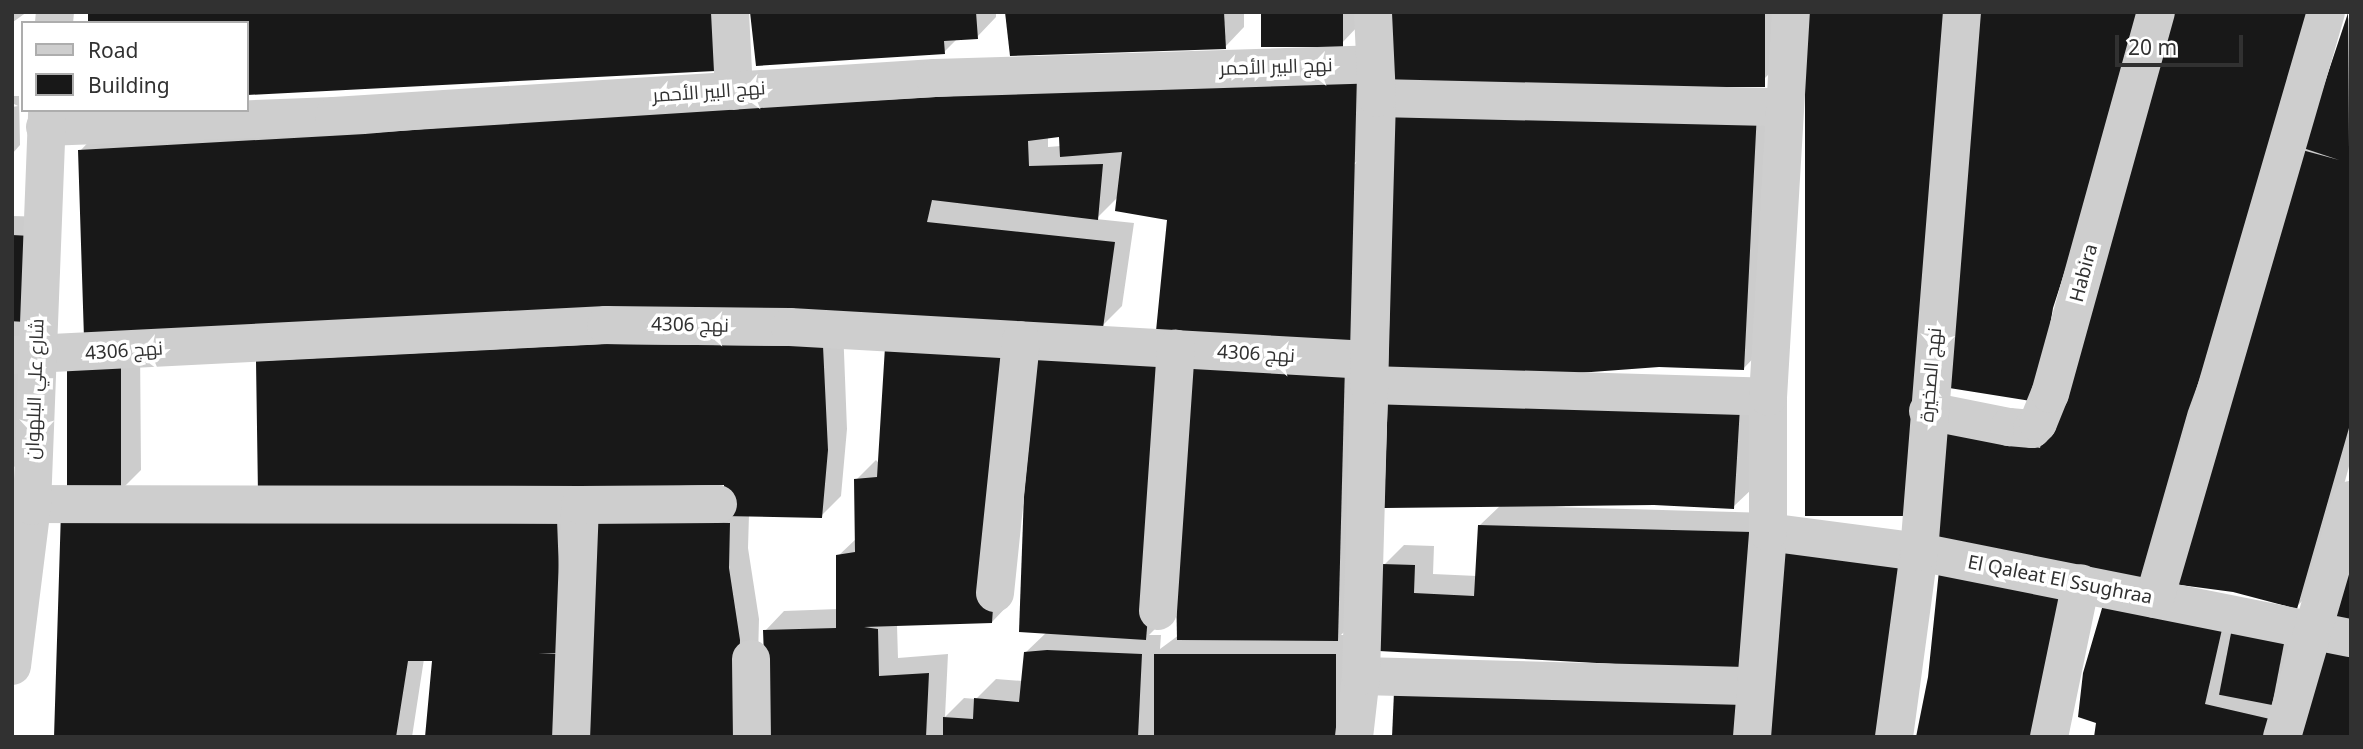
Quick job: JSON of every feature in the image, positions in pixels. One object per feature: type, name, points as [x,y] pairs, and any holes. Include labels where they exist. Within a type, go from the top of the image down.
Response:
[{"type":"street","points":[[730,12],[734,91]]},
{"type":"street","points":[[1354,737],[1361,676],[1369,373],[1375,81],[1373,12]]},
{"type":"street","points":[[1752,737],[1768,532],[1768,397],[1791,12]]},
{"type":"street","name":"نهج الصخيرة","points":[[1894,737],[1919,552],[1928,411],[1962,12]]},
{"type":"street","name":"Habira","points":[[1928,411],[2009,427],[2032,429],[2038,423],[2050,394],[2156,12]]},
{"type":"street","points":[[2155,598],[2326,12]]},
{"type":"street","name":"نهج البير الأحمر","points":[[46,119],[334,116],[935,78],[1375,81],[1785,107]]},
{"type":"street","name":"شارع علي البلهوان","points":[[12,666],[22,505],[23,356],[46,119]]},
{"type":"street","name":"نهج 4306","points":[[23,356],[606,325],[790,327],[1175,349],[1369,373],[1768,397]]},
{"type":"street","points":[[996,593],[1021,340]]},
{"type":"street","points":[[1158,611],[1175,349]]},
{"type":"street","points":[[2282,737],[2310,630],[2351,500]]},
{"type":"street","points":[[22,505],[718,504]]},
{"type":"street","points":[[571,737],[580,505]]},
{"type":"street","name":"El Qaleat El Ssughraa","points":[[1768,532],[1919,552],[2351,638]]},
{"type":"street","points":[[2049,737],[2081,583]]},
{"type":"street","points":[[751,659],[752,737]]},
{"type":"street","points":[[1361,676],[1755,686]]},
{"type":"building","points":[[88,12],[712,12],[715,71],[248,95],[248,21],[88,21]]},
{"type":"building","points":[[750,12],[976,12],[978,39],[944,41],[945,54],[756,66]]},
{"type":"building","points":[[1005,12],[1224,12],[1226,49],[1010,56]]},
{"type":"building","points":[[1261,12],[1343,12],[1343,47],[1261,47]]},
{"type":"building","points":[[1391,12],[1765,12],[1765,87],[1391,87]]},
{"type":"building","points":[[1805,12],[1944,12],[1944,516],[1805,516]]},
{"type":"building","points":[[1977,12],[2148,12],[2053,308],[2037,402],[1943,387]]},
{"type":"building","points":[[2173,12],[2319,12],[2255,227],[2188,411],[2139,582],[1933,539],[1946,427],[2040,448]]},
{"type":"building","points":[[2348,13],[2351,421],[2297,609],[2233,592],[2173,584],[2302,150],[2339,160],[2303,148]]},
{"type":"building","points":[[1357,74],[1350,352],[1155,341],[1167,220],[1115,211],[1122,152],[1060,157],[1059,137],[1028,141],[1029,166],[1103,164],[1098,220],[932,200],[927,222],[1115,242],[1103,328],[664,307],[84,338],[78,150],[365,134],[554,118]]},
{"type":"building","points":[[1394,109],[1757,112],[1744,370],[1659,367],[1564,374],[1388,374]]},
{"type":"building","points":[[12,235],[31,236],[26,322],[12,321]]},
{"type":"building","points":[[602,344],[823,346],[828,450],[822,518],[723,516],[724,485],[258,495],[256,361]]},
{"type":"building","points":[[885,347],[1010,354],[992,623],[864,627],[878,629],[879,676],[929,673],[926,737],[767,737],[763,630],[836,628],[836,555],[855,552],[854,479],[877,477]]},
{"type":"building","points":[[1038,350],[1169,361],[1146,640],[1019,632],[1024,494]]},
{"type":"building","points":[[67,364],[121,364],[121,492],[67,492]]},
{"type":"building","points":[[1345,364],[1338,641],[1177,640],[1176,577],[1192,365]]},
{"type":"building","points":[[1388,395],[1740,407],[1734,509],[1654,505],[1384,508]]},
{"type":"building","points":[[61,511],[557,519],[562,653],[538,654],[561,654],[561,737],[425,737],[432,661],[408,661],[396,737],[54,737]]},
{"type":"building","points":[[590,521],[730,523],[729,568],[740,640],[737,737],[584,737]]},
{"type":"building","points":[[1478,525],[1752,532],[1743,671],[1379,651],[1382,564],[1415,565],[1414,593],[1474,596]]},
{"type":"building","points":[[1780,544],[1903,560],[1882,737],[1767,737]]},
{"type":"building","points":[[2351,558],[2351,626],[2330,621]]},
{"type":"building","points":[[1939,571],[2076,591],[2044,737],[1916,737],[1928,677]]},
{"type":"building","points":[[2105,598],[2223,625],[2205,704],[2270,719],[2265,737],[2094,737],[2096,723],[2078,717],[2083,673]]},
{"type":"building","points":[[2233,623],[2286,633],[2272,705],[2219,695]]},
{"type":"building","points":[[2318,639],[2351,646],[2351,737],[2291,737]]},
{"type":"building","points":[[1047,650],[1142,654],[1138,737],[943,737],[943,717],[973,719],[974,698],[1019,702],[1024,652]]},
{"type":"building","points":[[1154,654],[1336,654],[1336,737],[1154,737]]},
{"type":"building","points":[[1394,692],[1740,700],[1737,737],[1392,737]]}]
